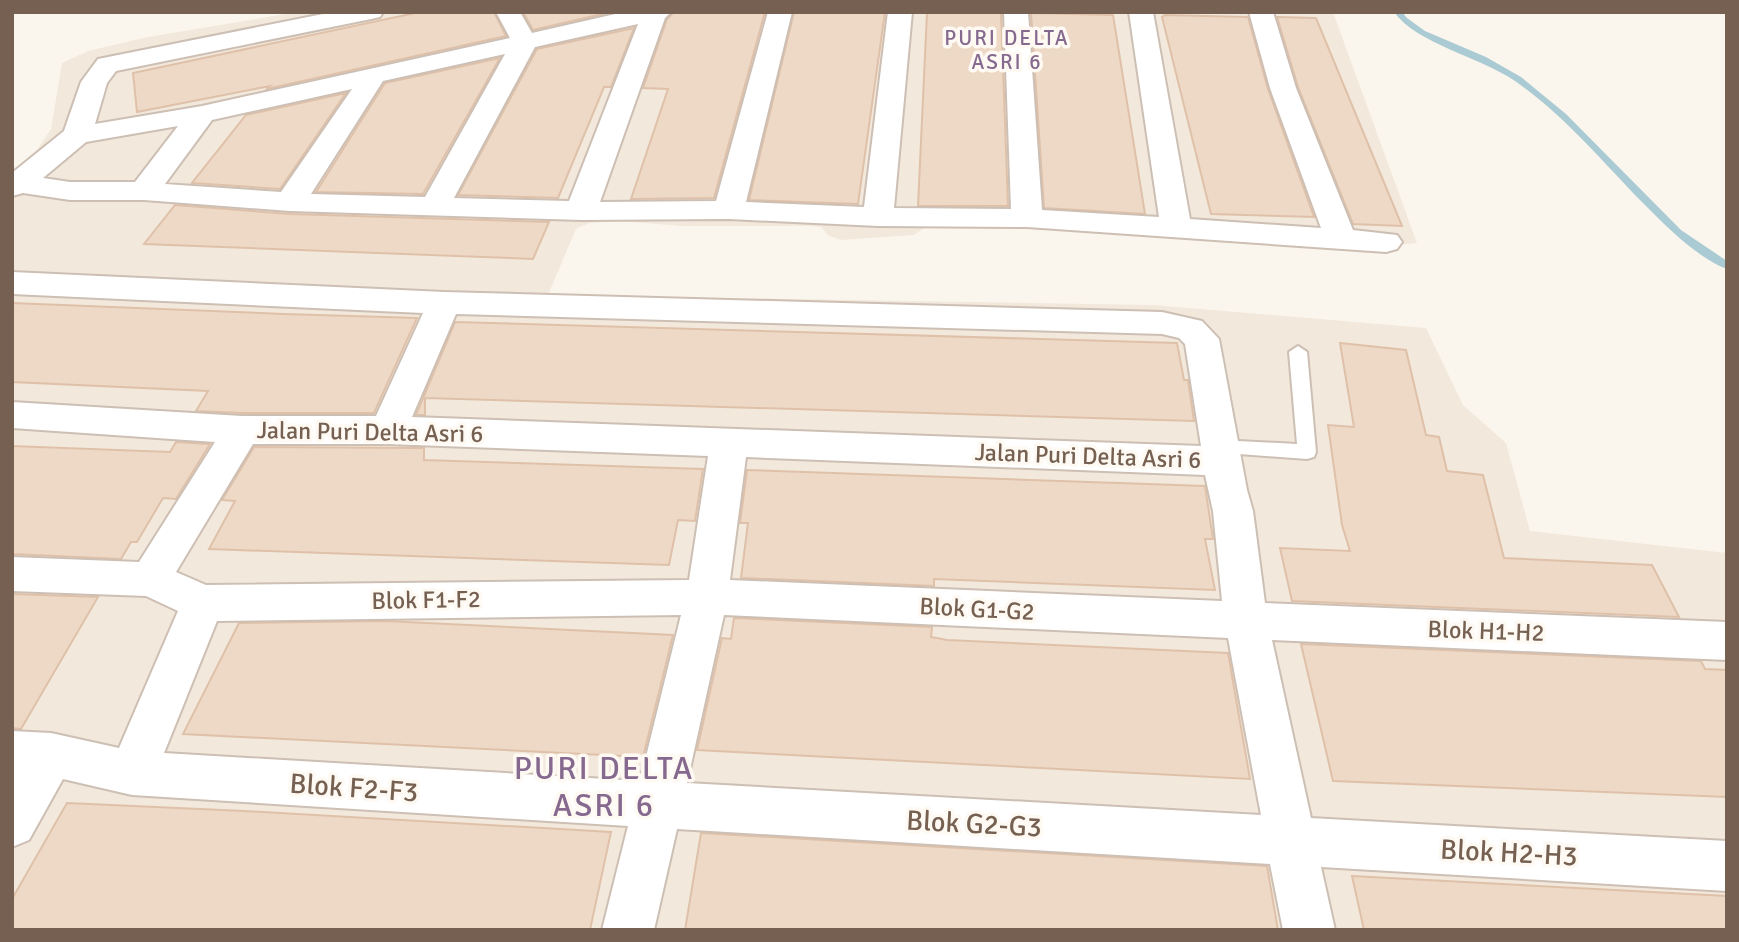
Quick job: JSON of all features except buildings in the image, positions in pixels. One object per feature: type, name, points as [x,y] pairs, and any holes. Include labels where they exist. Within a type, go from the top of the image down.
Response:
[{"type":"street","points":[[77,135],[94,82],[107,65],[371,12]]},
{"type":"street","points":[[508,12],[525,42]]},
{"type":"street","points":[[729,210],[780,12]]},
{"type":"street","points":[[878,217],[900,12]]},
{"type":"street","points":[[1016,12],[1027,218]]},
{"type":"street","points":[[1141,12],[1176,226]]},
{"type":"street","points":[[1261,12],[1283,88],[1340,238]]},
{"type":"street","points":[[14,184],[77,135],[202,114],[656,13]]},
{"type":"street","points":[[581,211],[656,13]]},
{"type":"street","points":[[436,204],[525,42]]},
{"type":"street","points":[[290,201],[375,74]]},
{"type":"street","points":[[144,191],[202,114]]},
{"type":"street","points":[[14,184],[70,191],[144,191],[290,201],[581,211],[729,210],[878,217],[1027,218],[1386,242]]},
{"type":"street","points":[[12,284],[444,303],[1162,323],[1190,329],[1202,339],[1221,454]]},
{"type":"street","points":[[388,430],[444,303]]},
{"type":"street","name":"Jalan Puri Delta Asri 6","points":[[12,415],[243,430],[388,430],[729,443],[1221,454],[1233,511],[1246,621],[1309,930]]},
{"type":"street","points":[[12,574],[150,579],[243,430]]},
{"type":"street","points":[[628,930],[707,597],[729,443]]},
{"type":"street","name":"Blok F1-F2","points":[[150,579],[203,603],[707,597]]},
{"type":"street","name":"Blok G1-G2","points":[[707,597],[1246,621]]},
{"type":"street","points":[[132,773],[203,603]]},
{"type":"street","name":"Blok H1-H2","points":[[1246,621],[1727,641]]},
{"type":"street","points":[[12,823],[32,754]]},
{"type":"street","name":"Blok F2-F3","points":[[32,754],[132,773],[658,807]]},
{"type":"street","name":"Blok G2-G3","points":[[658,807],[1291,839]]},
{"type":"street","name":"Blok H2-H3","points":[[1291,839],[1727,866]]},
{"type":"lane","points":[[1221,454],[1307,452],[1298,352]]},
{"type":"shaded area","points":[[297,12],[1333,12],[1417,243],[1379,247],[1118,230],[924,228],[914,235],[841,240],[829,236],[821,227],[681,226],[619,221],[589,223],[576,229],[548,295],[1154,305],[1426,328],[1463,405],[1506,443],[1530,531],[1727,553],[1727,930],[12,930],[12,170],[32,157],[51,129],[62,63],[88,51],[148,37]]},
{"type":"waterway","points":[[1398,12],[1422,33],[1483,59],[1518,79],[1563,116],[1677,232],[1727,266]]},
{"type":"district","name":"PURI DELTA ASRI 6","points":[[1007,50]]},
{"type":"district","name":"PURI DELTA ASRI 6","points":[[604,786]]}]
